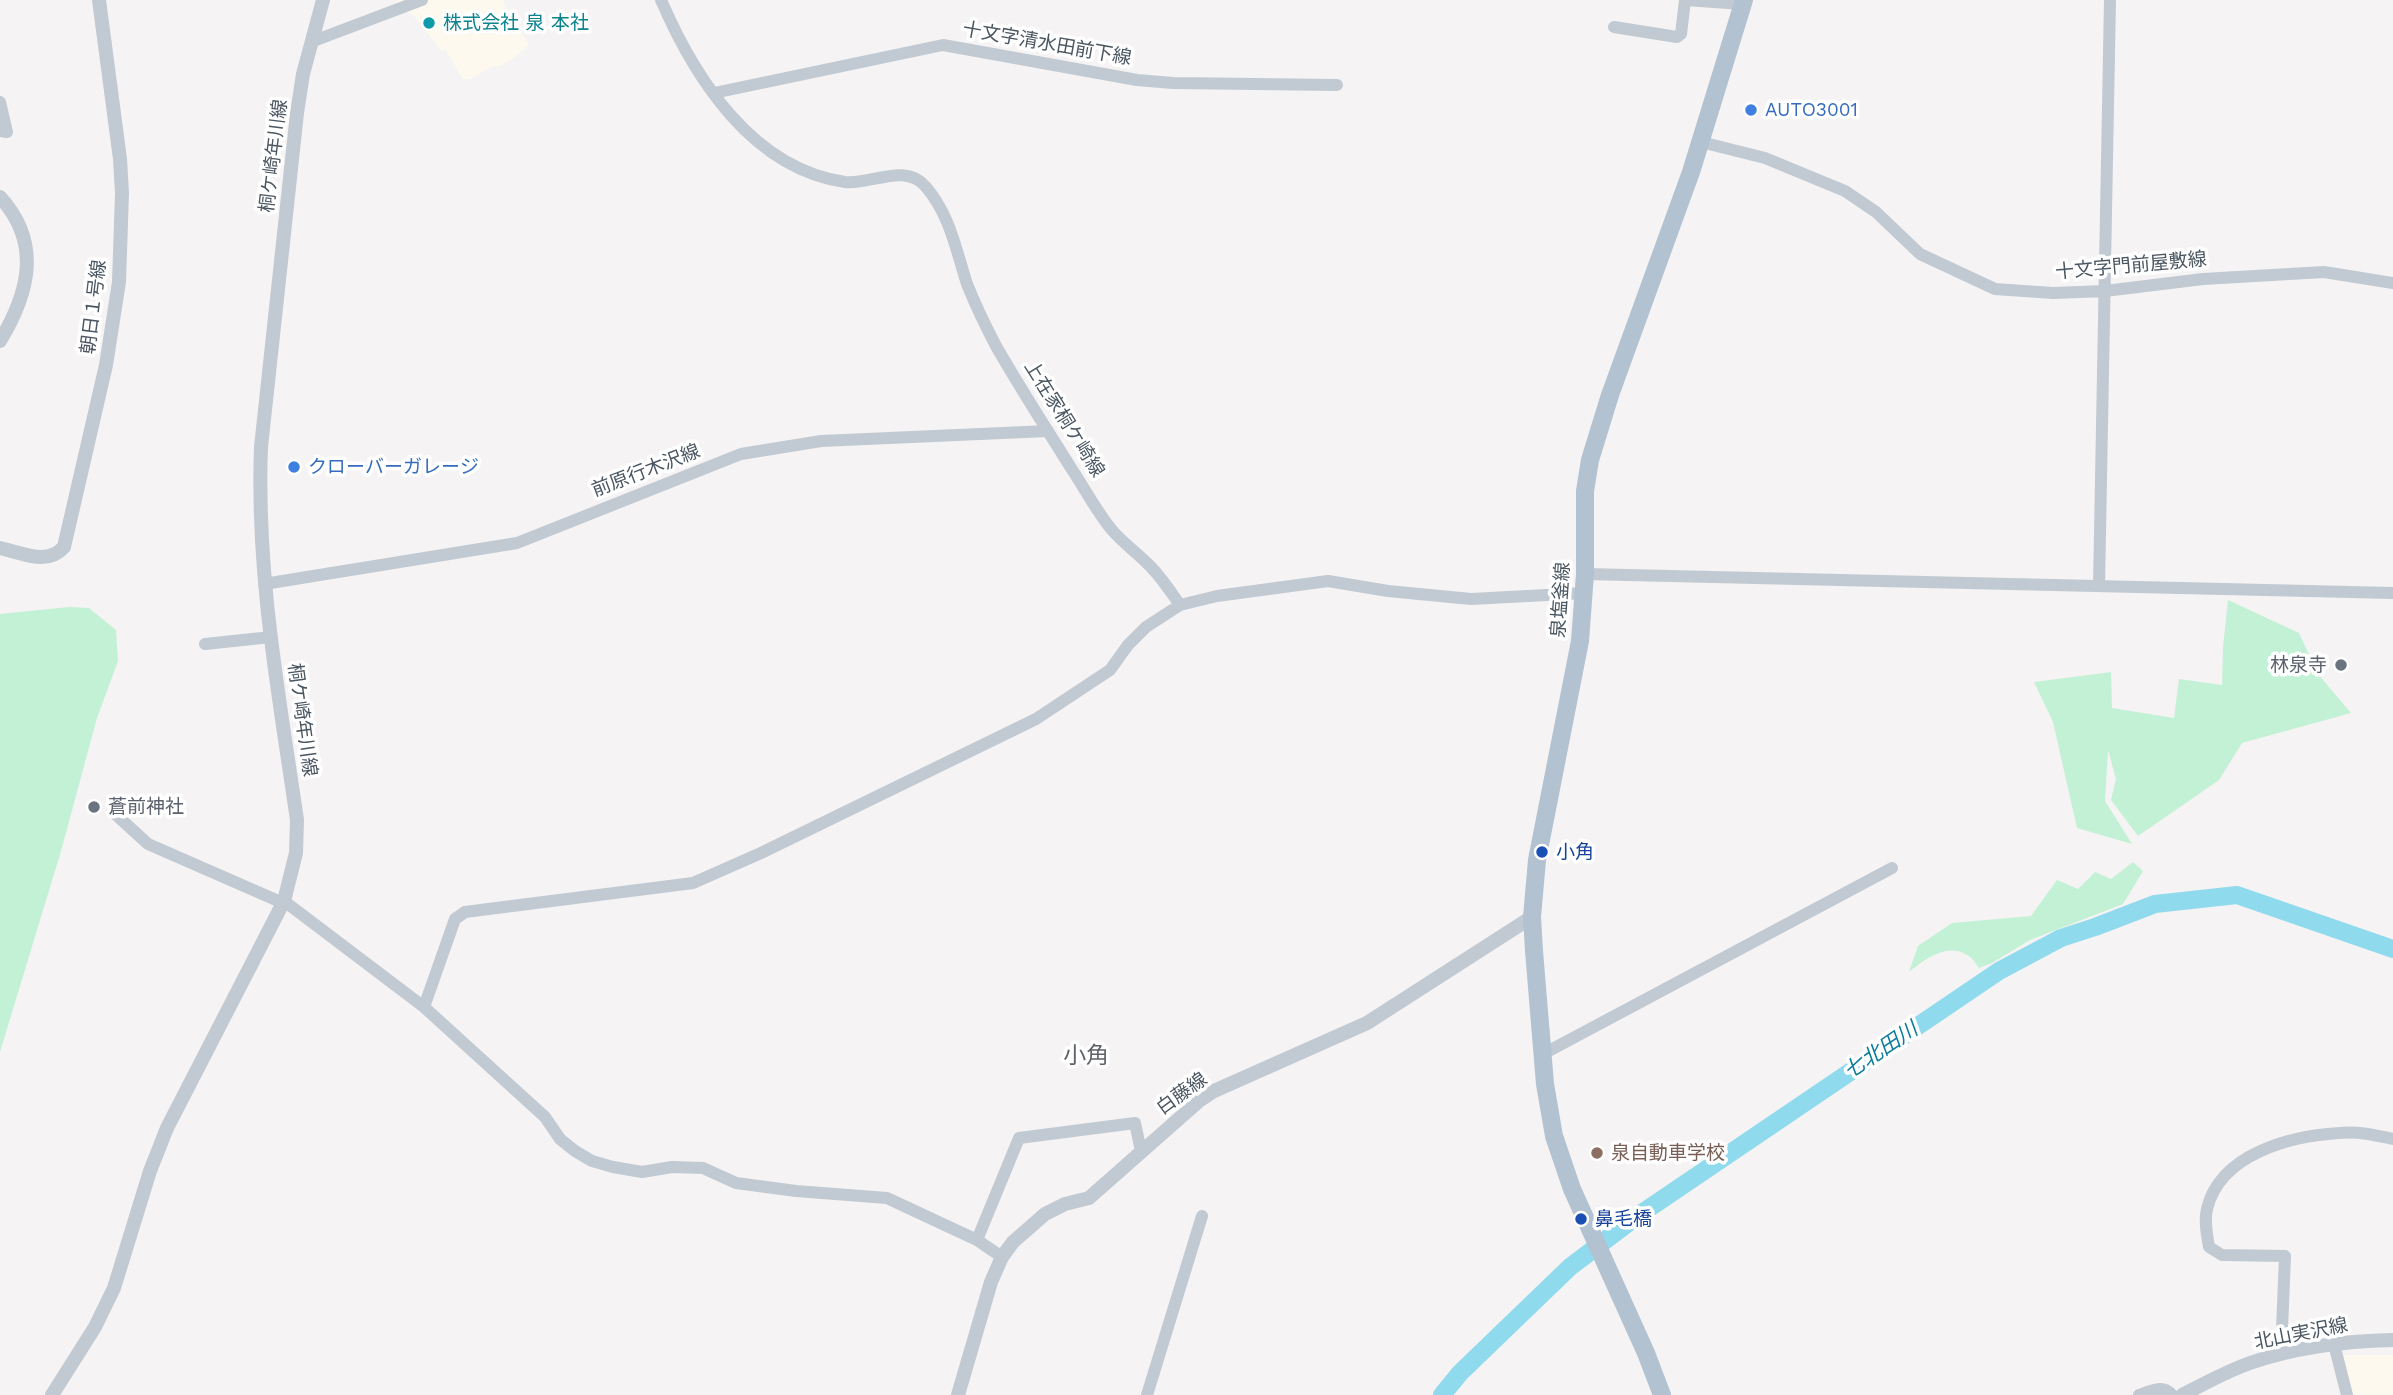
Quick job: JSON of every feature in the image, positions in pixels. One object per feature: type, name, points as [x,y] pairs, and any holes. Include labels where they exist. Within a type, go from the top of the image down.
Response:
[{"type":"main road","name":"泉塩釜線","points":[[1662,1395],[1584,1217],[1554,1136],[1543,1054],[1532,917],[1536,860],[1580,640],[1585,593],[1586,491],[1590,460],[1610,395],[1701,142],[1743,2]]},
{"type":"street","name":"朝日１号線","points":[[0,548],[48,558],[64,547],[114,321],[121,238],[120,159],[99,0]]},
{"type":"street","name":"桐ケ崎年川線","points":[[52,1395],[95,1327],[114,1288],[150,1171],[167,1128],[283,902],[296,853],[297,820],[264,584],[260,505],[261,447],[298,113],[311,42],[323,0]]},
{"type":"street","points":[[311,42],[422,0]]},
{"type":"street","name":"上在家桐ケ崎線","points":[[661,0],[671,23],[727,113],[772,154],[800,169],[843,182],[858,183],[897,174],[910,176],[923,184],[952,231],[968,285],[994,343],[1113,531],[1150,565],[1180,605]]},
{"type":"street","points":[[1614,27],[1677,37],[1681,34],[1685,0],[1743,2]]},
{"type":"street","points":[[2099,586],[2110,0]]},
{"type":"street","name":"十文字清水田前下線","points":[[714,93],[943,45],[1137,80],[1338,85]]},
{"type":"street","points":[[0,102],[7,132],[0,131]]},
{"type":"street","name":"十文字門前屋敷線","points":[[1701,142],[1765,158],[1845,191],[1876,212],[1920,254],[1995,289],[2053,293],[2105,291],[2203,279],[2324,272],[2393,283]]},
{"type":"street","points":[[0,197],[22,234],[27,262],[19,306],[0,341]]},
{"type":"street","name":"前原行木沢線","points":[[264,584],[517,543],[741,454],[821,441],[1048,431]]},
{"type":"street","points":[[1585,574],[2393,593]]},
{"type":"street","points":[[424,1007],[456,919],[465,912],[694,883],[1036,719],[1110,670],[1128,645],[1146,627],[1180,605],[1217,596],[1328,581],[1388,591],[1471,598],[1585,593]]},
{"type":"street","points":[[205,644],[271,637]]},
{"type":"street","points":[[113,812],[148,844],[283,902],[424,1007],[545,1116],[560,1139],[575,1152],[592,1161],[642,1171],[672,1167],[703,1168],[736,1183],[887,1198],[977,1240],[1002,1257]]},
{"type":"street","points":[[1543,1054],[1892,868]]},
{"type":"street","name":"白藤線","points":[[958,1395],[990,1282],[1002,1257],[1027,1228],[1045,1214],[1065,1204],[1089,1198],[1199,1101],[1214,1091],[1367,1023],[1532,917]]},
{"type":"street","points":[[977,1240],[1020,1138],[1135,1123],[1141,1151]]},
{"type":"street","points":[[2281,1354],[2285,1256],[2222,1255],[2209,1247],[2207,1211],[2213,1192],[2227,1173],[2254,1153],[2279,1144],[2341,1132],[2393,1139]]},
{"type":"street","points":[[1147,1395],[1202,1216]]},
{"type":"street","name":"北山実沢線","points":[[2182,1395],[2248,1364],[2281,1354],[2334,1344],[2393,1340]]},
{"type":"street","points":[[2334,1344],[2347,1395]]},
{"type":"street","points":[[2139,1395],[2161,1389],[2172,1395]]},
{"type":"shaded area","points":[[398,0],[504,0],[529,45],[500,66],[491,67],[471,79],[463,79],[445,49],[442,51],[415,17],[397,5]]},
{"type":"shaded area","points":[[2343,1355],[2393,1355],[2393,1395],[2351,1395]]},
{"type":"green space","points":[[2228,600],[2299,633],[2318,674],[2351,713],[2242,743],[2219,780],[2138,836],[2111,800],[2116,779],[2108,750],[2105,801],[2132,844],[2077,828],[2053,722],[2034,682],[2111,672],[2112,708],[2174,718],[2179,679],[2222,685]]},
{"type":"green space","points":[[69,607],[89,608],[116,630],[118,661],[97,718],[61,851],[0,1052],[0,614]]},
{"type":"green space","points":[[2133,862],[2143,871],[2123,904],[2030,940],[1979,968],[1969,956],[1952,950],[1936,954],[1909,972],[1918,946],[1952,923],[2031,916],[2057,880],[2078,889],[2095,872],[2111,879]]},
{"type":"waterway","name":"七北田川","points":[[1442,1395],[1460,1373],[1570,1267],[1636,1217],[1999,971],[2061,938],[2155,904],[2237,895],[2393,949]]},
{"type":"place","name":"株式会社 泉 本社","points":[[429,23]]},
{"type":"place","name":"AUTO3001","points":[[1751,110]]},
{"type":"place","name":"クローバーガレージ","points":[[294,467]]},
{"type":"place","name":"林泉寺","points":[[2341,665]]},
{"type":"place","name":"蒼前神社","points":[[94,807]]},
{"type":"place","name":"小角","points":[[1542,852]]},
{"type":"place","name":"泉自動車学校","points":[[1597,1153]]},
{"type":"place","name":"鼻毛橋","points":[[1581,1219]]},
{"type":"district","name":"小角","points":[[1086,1056]]}]
